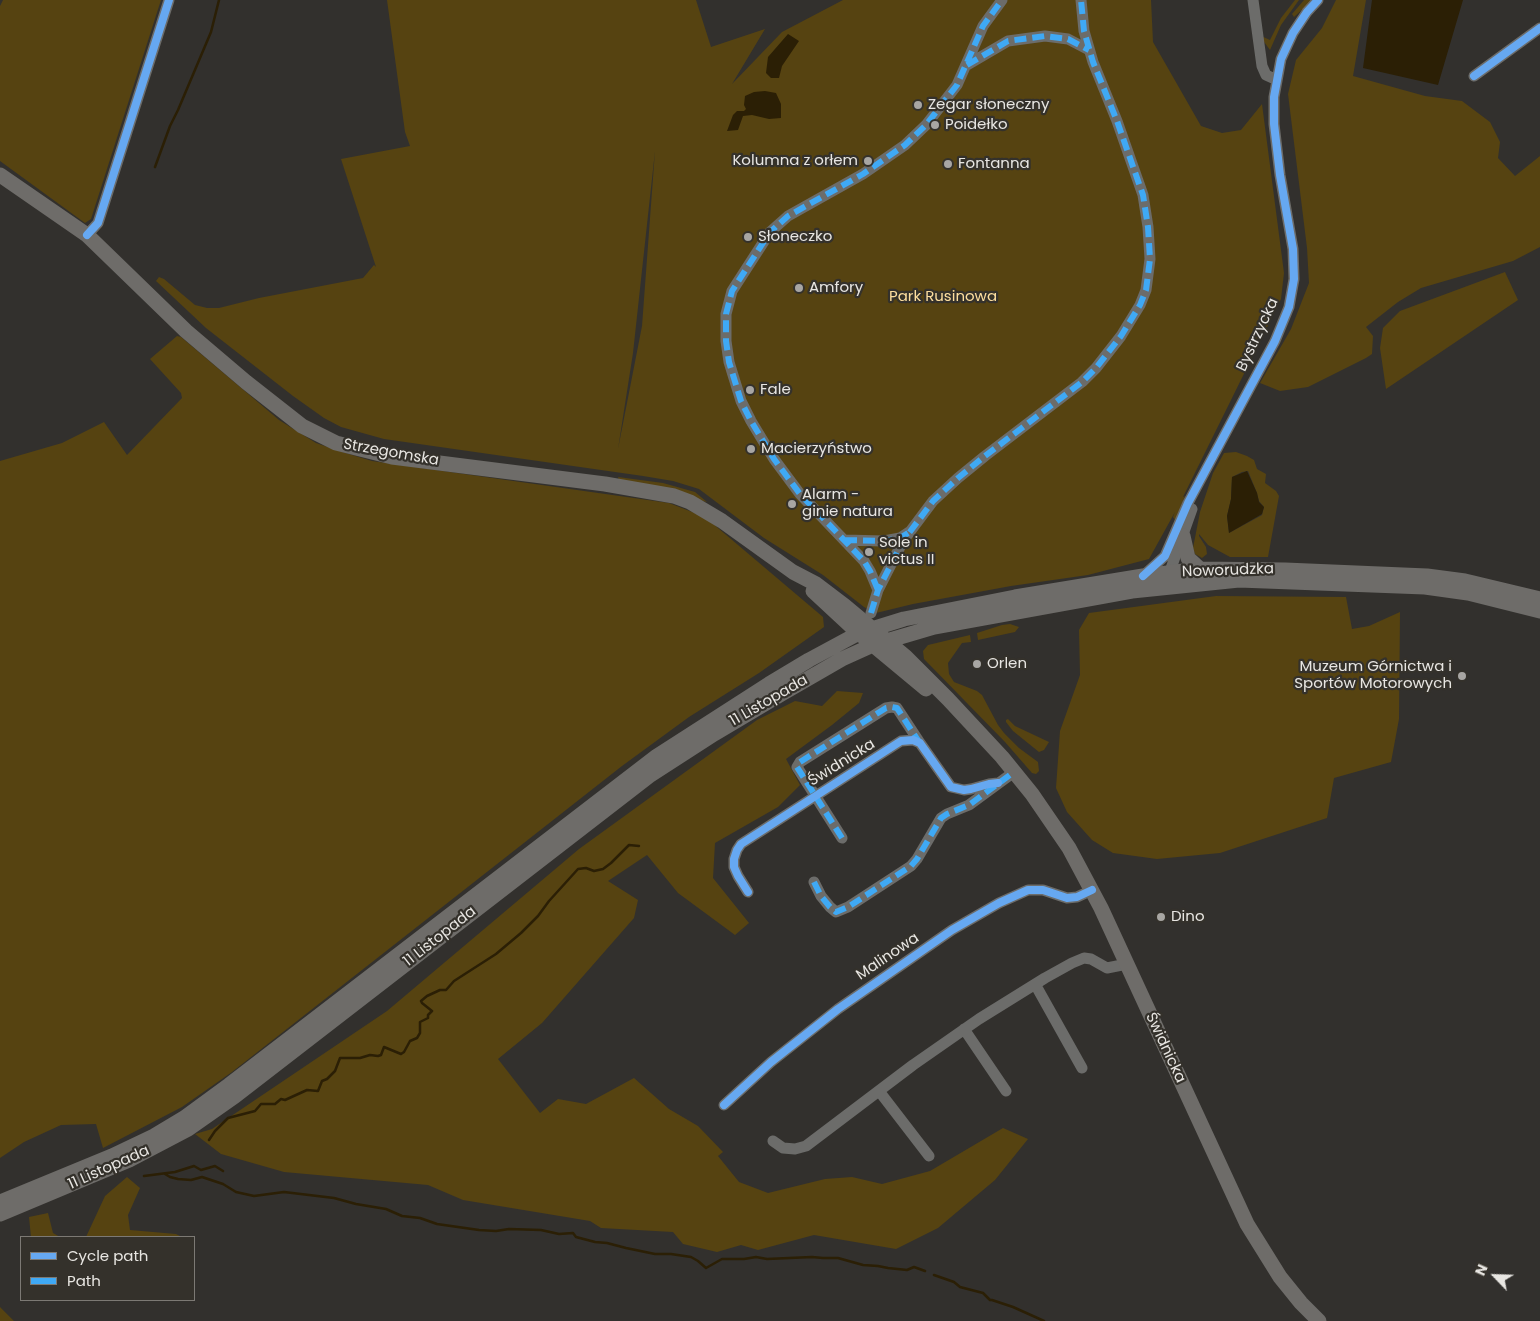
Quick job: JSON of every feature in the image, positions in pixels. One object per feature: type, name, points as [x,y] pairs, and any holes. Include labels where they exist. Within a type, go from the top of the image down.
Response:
[{"type":"main road","name":"Strzegomska","points":[[0,175],[88,236],[186,332],[302,426],[336,443],[392,457],[558,478],[674,496],[690,502],[722,521],[793,572],[843,619],[865,631]]},
{"type":"main road","points":[[1183,536],[1188,558],[1200,569]]},
{"type":"main road","name":"Noworudzka","points":[[879,642],[919,631],[1148,582],[1169,574],[1200,569],[1285,570],[1427,576],[1465,581],[1540,599]]},
{"type":"main road","name":"Strzegomska","points":[[793,572],[816,584],[837,599],[865,631]]},
{"type":"main road","name":"Noworudzka","points":[[865,631],[904,619],[962,607],[1148,582],[1181,585],[1240,580],[1425,587],[1468,593],[1540,611]]},
{"type":"main road","points":[[839,644],[843,619]]},
{"type":"main road","name":"Świdnicka","points":[[865,631],[974,727]]},
{"type":"main road","name":"11 Listopada","points":[[0,1202],[112,1156],[154,1136],[191,1114],[657,756],[770,684],[865,631]]},
{"type":"main road","points":[[911,662],[912,646],[919,631]]},
{"type":"main road","name":"Świdnicka","points":[[879,642],[911,662],[974,727],[1032,794],[1064,842],[1092,890],[1230,1190],[1254,1238],[1285,1284],[1319,1321]]},
{"type":"main road","name":"11 Listopada","points":[[0,1214],[129,1160],[188,1129],[235,1096],[649,776],[776,697],[842,659],[879,642]]},
{"type":"street","points":[[88,236],[98,223],[169,0]]},
{"type":"street","points":[[878,590],[864,561],[800,494],[774,460],[751,421],[741,401],[729,362],[726,341],[726,314],[732,291],[770,232],[788,216],[863,174],[909,141],[942,104],[957,85],[983,26],[1002,0]]},
{"type":"street","points":[[871,613],[878,590],[909,532],[933,501],[958,478],[1067,395],[1089,375],[1121,336],[1140,305],[1147,282],[1150,260],[1148,227],[1143,195],[1089,50],[1084,31],[1081,0]]},
{"type":"street","points":[[1253,0],[1262,66],[1266,75],[1277,80]]},
{"type":"street","name":"Bystrzycka","points":[[1148,582],[1165,556],[1178,524],[1275,341],[1289,307],[1294,279],[1293,249],[1280,175],[1274,124],[1274,97],[1281,59],[1293,32],[1318,0]]},
{"type":"street","points":[[1474,76],[1540,28]]},
{"type":"street","points":[[967,64],[1008,41],[1045,36],[1068,39],[1089,50]]},
{"type":"street","name":"Bystrzycka","points":[[1169,574],[1192,508],[1192,498]]},
{"type":"street","points":[[845,540],[884,541],[900,538],[909,532]]},
{"type":"street","points":[[1165,556],[1169,574],[1181,585]]},
{"type":"street","name":"Świdnicka","points":[[842,838],[797,767],[800,762],[886,708],[897,708],[951,787],[964,790],[988,784],[998,784]]},
{"type":"street","name":"Świdnicka","points":[[748,892],[734,867],[734,859],[741,844],[902,741],[913,740],[920,743]]},
{"type":"street","name":"Świdnicka","points":[[814,882],[830,908],[836,912],[848,908],[911,866],[918,859],[942,818],[969,805],[1014,772]]},
{"type":"street","name":"Malinowa","points":[[724,1105],[770,1062],[832,1014],[952,930],[999,903],[1028,890],[1042,890],[1067,898],[1092,890]]},
{"type":"street","points":[[773,1141],[783,1148],[795,1149],[806,1146],[964,1029],[1035,984],[1084,958],[1091,959],[1107,968],[1127,964]]},
{"type":"street","points":[[1035,984],[1082,1068]]},
{"type":"street","points":[[964,1029],[1006,1091]]},
{"type":"street","points":[[879,1091],[929,1156]]},
{"type":"green space","points":[[3,0],[161,0],[91,219],[85,223],[0,161],[0,6]]},
{"type":"green space","name":"Park Rusinowa","points":[[387,0],[696,0],[711,47],[765,29],[732,84],[782,32],[843,0],[1151,0],[1153,42],[1201,126],[1222,133],[1241,130],[1262,104],[1284,273],[1281,299],[1183,497],[1185,496],[1175,520],[1173,517],[1175,512],[1149,559],[1088,575],[1011,586],[913,604],[876,613],[864,607],[823,575],[764,538],[699,489],[673,481],[643,476],[384,439],[341,427],[324,418],[293,396],[206,328],[156,281],[159,277],[164,279],[195,305],[219,308],[259,298],[363,278],[374,265],[376,267],[341,159],[410,146],[405,132]],"holes":[[[655,151],[642,326],[618,449],[633,353]]]},
{"type":"green space","points":[[1295,0],[1299,0],[1281,25],[1270,50],[1259,35],[1270,40],[1281,18]]},
{"type":"green space","points":[[1304,0],[1313,0],[1294,17],[1292,14]]},
{"type":"green space","points":[[1336,0],[1366,0],[1353,76],[1425,96],[1462,101],[1490,122],[1500,142],[1498,158],[1515,176],[1540,156],[1540,247],[1513,261],[1421,288],[1398,302],[1366,327],[1373,336],[1372,354],[1308,387],[1280,391],[1260,383],[1291,329],[1309,283],[1307,248],[1288,94],[1296,60],[1322,28]]},
{"type":"green space","points":[[1505,272],[1518,300],[1386,389],[1380,348],[1383,328],[1400,311]]},
{"type":"green space","points":[[177,336],[181,337],[279,420],[316,443],[339,451],[372,461],[669,503],[705,517],[823,617],[824,627],[759,673],[689,717],[622,766],[232,1072],[182,1107],[103,1148],[96,1124],[61,1125],[24,1142],[0,1158],[0,461],[62,443],[104,422],[127,455],[182,398],[181,393],[150,359]]},
{"type":"green space","points":[[1236,452],[1254,460],[1257,469],[1266,474],[1265,483],[1276,491],[1279,496],[1268,557],[1230,557],[1208,545],[1199,534],[1206,547],[1207,554],[1202,558],[1195,554],[1193,548],[1200,512],[1213,473],[1224,453]],"holes":[[[1248,471],[1259,501],[1264,507],[1262,515],[1229,533],[1227,516],[1231,499],[1232,477]]]},
{"type":"green space","points":[[618,477],[663,483],[695,492],[707,502],[619,480]]},
{"type":"green space","points":[[1216,596],[1346,597],[1352,629],[1369,626],[1400,612],[1399,719],[1391,762],[1334,778],[1327,818],[1220,853],[1157,859],[1113,853],[1092,840],[1067,812],[1056,788],[1060,731],[1080,675],[1079,630],[1089,613]]},
{"type":"green space","points":[[1010,624],[1019,627],[1015,632],[978,640],[977,633]]},
{"type":"green space","points":[[970,635],[971,642],[962,643],[948,663],[949,674],[954,682],[977,691],[982,695],[1004,733],[1019,748],[1038,762],[1039,771],[1036,774],[1032,773],[1005,742],[924,659],[923,651],[928,645]]},
{"type":"green space","points":[[837,691],[863,693],[859,703],[786,759],[800,785],[778,807],[715,843],[713,878],[749,923],[735,935],[678,893],[647,855],[608,881],[638,900],[634,918],[542,1023],[498,1059],[540,1113],[558,1099],[586,1104],[634,1078],[669,1109],[698,1126],[723,1152],[718,1156],[739,1182],[768,1193],[825,1179],[852,1177],[882,1184],[930,1171],[1003,1128],[1028,1139],[995,1180],[938,1228],[896,1249],[814,1235],[758,1250],[741,1245],[717,1252],[683,1244],[673,1232],[601,1228],[590,1221],[463,1200],[428,1185],[284,1172],[221,1154],[195,1134],[212,1129],[387,1011],[579,849],[757,720],[795,701],[822,706]]},
{"type":"green space","points":[[1008,719],[1015,726],[1049,742],[1044,750],[1039,752],[1013,731],[1006,722]]},
{"type":"green space","points":[[127,1177],[140,1188],[128,1215],[130,1230],[176,1234],[180,1236],[86,1236],[105,1196]]},
{"type":"green space","points":[[48,1213],[53,1233],[58,1236],[31,1236],[29,1217]]},
{"type":"green space","points":[[0,1307],[14,1321],[0,1321]]},
{"type":"shaded area","points":[[1372,0],[1463,0],[1438,85],[1363,68]]},
{"type":"shaded area","points":[[788,34],[799,41],[782,66],[779,78],[771,78],[766,73],[768,57]]},
{"type":"shaded area","points":[[754,92],[776,93],[781,104],[781,118],[769,119],[752,115],[743,116],[738,130],[727,131],[733,115],[737,111],[744,111],[746,109],[744,105],[745,96]]},
{"type":"shaded area","points":[[1247,471],[1259,502],[1264,507],[1262,514],[1229,533],[1227,516],[1231,499],[1232,477]]},
{"type":"waterway","points":[[155,167],[170,126],[211,32],[219,0]]},
{"type":"waterway","points":[[209,1140],[228,1118],[255,1111],[261,1104],[275,1104],[281,1099],[285,1100],[307,1090],[318,1091],[322,1081],[335,1071],[340,1058],[378,1056],[381,1055],[384,1047],[401,1054],[404,1052],[410,1041],[417,1038],[420,1033],[420,1022],[428,1018],[432,1011],[421,1001],[440,990],[446,990],[454,981],[496,954],[521,933],[578,869],[586,868],[594,871],[603,869],[629,845],[639,846]]},
{"type":"waterway","points":[[144,1176],[175,1172],[194,1166],[201,1170],[215,1166],[223,1171]]},
{"type":"waterway","points":[[165,1174],[178,1179],[191,1180],[202,1177],[223,1184],[236,1192],[254,1196],[284,1192],[334,1198],[386,1209],[402,1216],[420,1218],[437,1224],[479,1230],[541,1230],[559,1234],[573,1233],[576,1237],[595,1242],[655,1254],[691,1257],[706,1268],[722,1259],[812,1257],[838,1258],[863,1265],[907,1270],[914,1267],[925,1271]]},
{"type":"waterway","points":[[934,1275],[954,1282],[960,1287],[983,1293],[990,1300],[1013,1307],[1044,1321]]},
{"type":"marked path","points":[[878,590],[864,561],[800,494],[774,459],[751,421],[741,401],[729,362],[726,341],[726,314],[732,291],[770,232],[788,216],[863,174],[905,145],[926,125],[957,85],[983,26],[1002,0]]},
{"type":"marked path","points":[[871,613],[878,590],[903,541],[933,501],[985,456],[1082,382],[1096,368],[1121,336],[1140,305],[1146,290],[1150,259],[1143,195],[1117,121],[1093,62],[1084,31],[1081,0]]},
{"type":"marked path","points":[[967,65],[1008,41],[1045,36],[1068,39],[1089,50]]},
{"type":"marked path","points":[[845,540],[884,541],[900,538],[908,533]]},
{"type":"marked path","points":[[842,838],[797,767],[800,762],[886,708],[897,708],[919,742]]},
{"type":"marked path","points":[[814,882],[821,896],[836,912],[848,907],[911,866],[941,818],[969,805],[1014,772]]},
{"type":"cycle path","points":[[87,235],[98,223],[169,0]]},
{"type":"cycle path","points":[[1143,576],[1165,556],[1188,503],[1275,341],[1289,307],[1294,279],[1293,249],[1280,175],[1274,124],[1274,97],[1281,59],[1293,33],[1307,12],[1318,0]]},
{"type":"cycle path","points":[[1474,76],[1540,28]]},
{"type":"cycle path","points":[[748,892],[734,867],[734,859],[741,844],[901,741],[913,740],[920,743],[951,787],[964,790],[998,783]]},
{"type":"cycle path","points":[[724,1105],[771,1062],[838,1009],[952,930],[999,903],[1028,890],[1043,890],[1067,898],[1077,897],[1092,890]]},
{"type":"place","name":"Zegar słoneczny","points":[[918,105]]},
{"type":"place","name":"Poidełko","points":[[935,125]]},
{"type":"place","name":"Kolumna z orłem","points":[[868,161]]},
{"type":"place","name":"Fontanna","points":[[948,164]]},
{"type":"place","name":"Słoneczko","points":[[748,237]]},
{"type":"place","name":"Amfory","points":[[799,288]]},
{"type":"place","name":"Fale","points":[[750,390]]},
{"type":"place","name":"Macierzyństwo","points":[[751,449]]},
{"type":"place","name":"Alarm - ginie natura","points":[[792,504]]},
{"type":"place","name":"Sole in victus II","points":[[869,552]]},
{"type":"place","name":"Orlen","points":[[977,664]]},
{"type":"place","name":"Muzeum Górnictwa i Sportów Motorowych","points":[[1462,676]]},
{"type":"place","name":"Dino","points":[[1161,917]]}]
